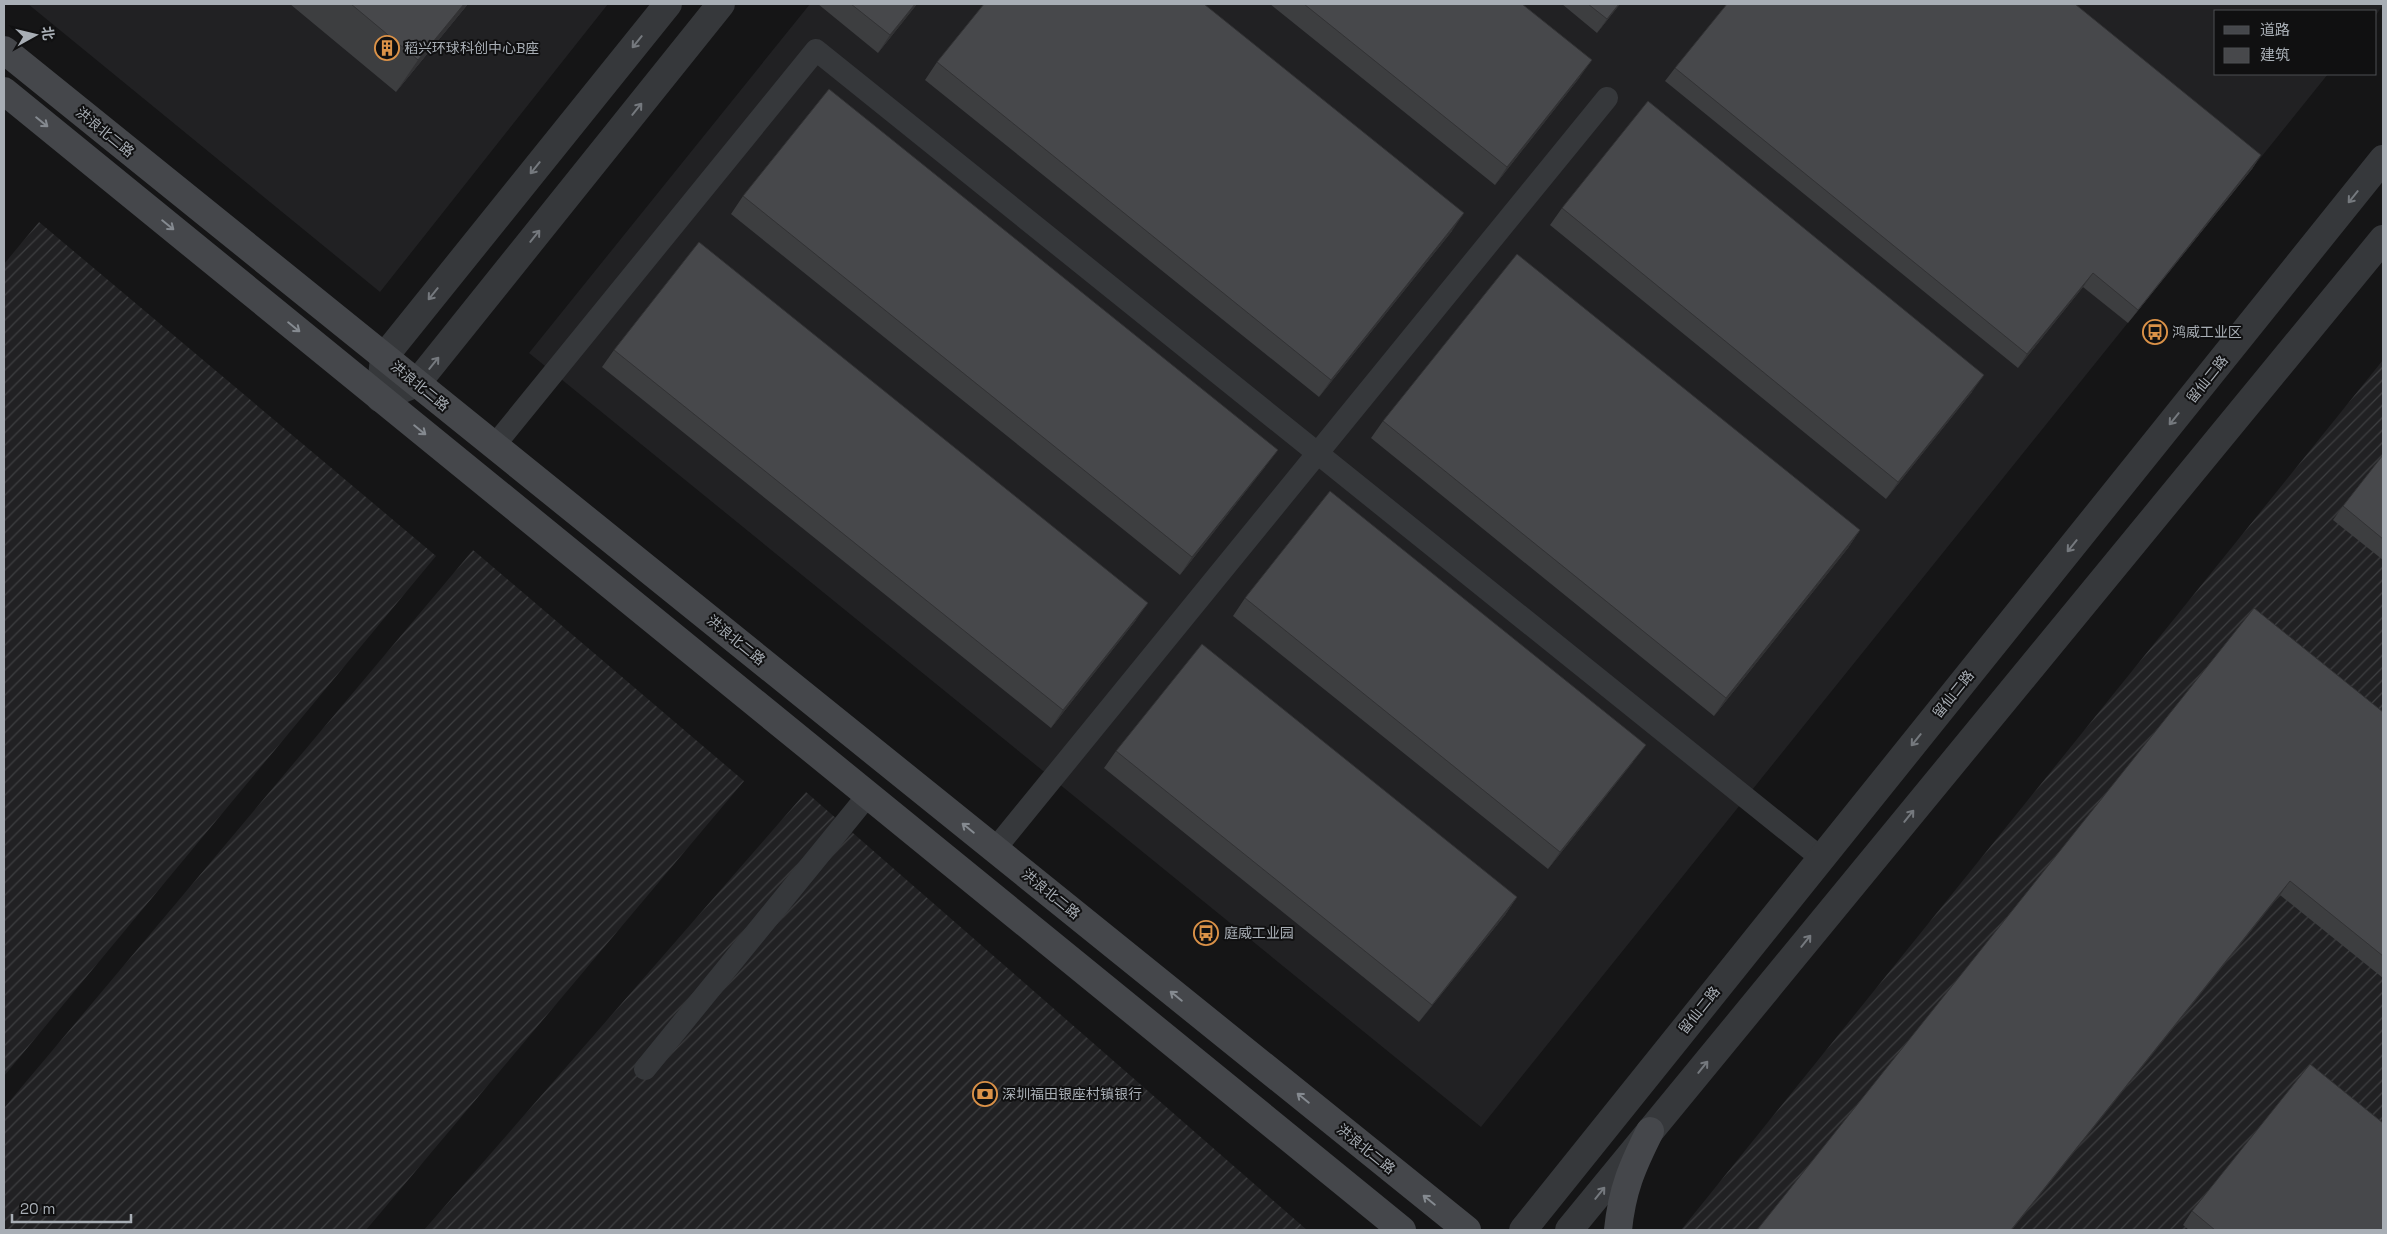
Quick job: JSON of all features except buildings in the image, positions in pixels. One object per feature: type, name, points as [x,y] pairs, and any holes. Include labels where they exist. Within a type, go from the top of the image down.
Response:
[{"type":"main road","name":"洪浪北二路","points":[[4,50],[1467,1230]]},
{"type":"main road","points":[[4,91],[1402,1230]]},
{"type":"main road","points":[[1618,1230],[1620,1206],[1630,1170],[1650,1131]]},
{"type":"main road","points":[[1348,1186],[1372,1230]]},
{"type":"street","points":[[668,4],[384,357],[380,398],[417,383],[721,4]]},
{"type":"street","name":"留仙二路","points":[[1523,1230],[2383,159]]},
{"type":"street","points":[[1569,1230],[2383,239]]},
{"type":"lane","points":[[494,446],[816,50],[1822,858]]},
{"type":"lane","points":[[995,849],[1607,98]]},
{"type":"lane","points":[[645,1069],[868,795]]},
{"type":"shaded area","points":[[28,4],[608,4],[380,292]]},
{"type":"shaded area","points":[[810,4],[2383,4],[2377,14],[2377,10],[2214,10],[2214,75],[2327,75],[1481,1127],[529,353]]},
{"type":"shaded area","points":[[39,222],[436,556],[4,1076],[4,264]]},
{"type":"shaded area","points":[[2383,360],[2383,1230],[1681,1230]]},
{"type":"shaded area","points":[[473,550],[744,781],[366,1230],[4,1230],[4,1108]]},
{"type":"shaded area","points":[[806,792],[1307,1230],[424,1230]]},
{"type":"place","name":"稻兴环球科创中心B座","points":[[387,48]]},
{"type":"place","name":"鸿威工业区","points":[[2155,332]]},
{"type":"place","name":"庭威工业园","points":[[1206,933]]},
{"type":"place","name":"深圳福田银座村镇银行","points":[[985,1094]]}]
